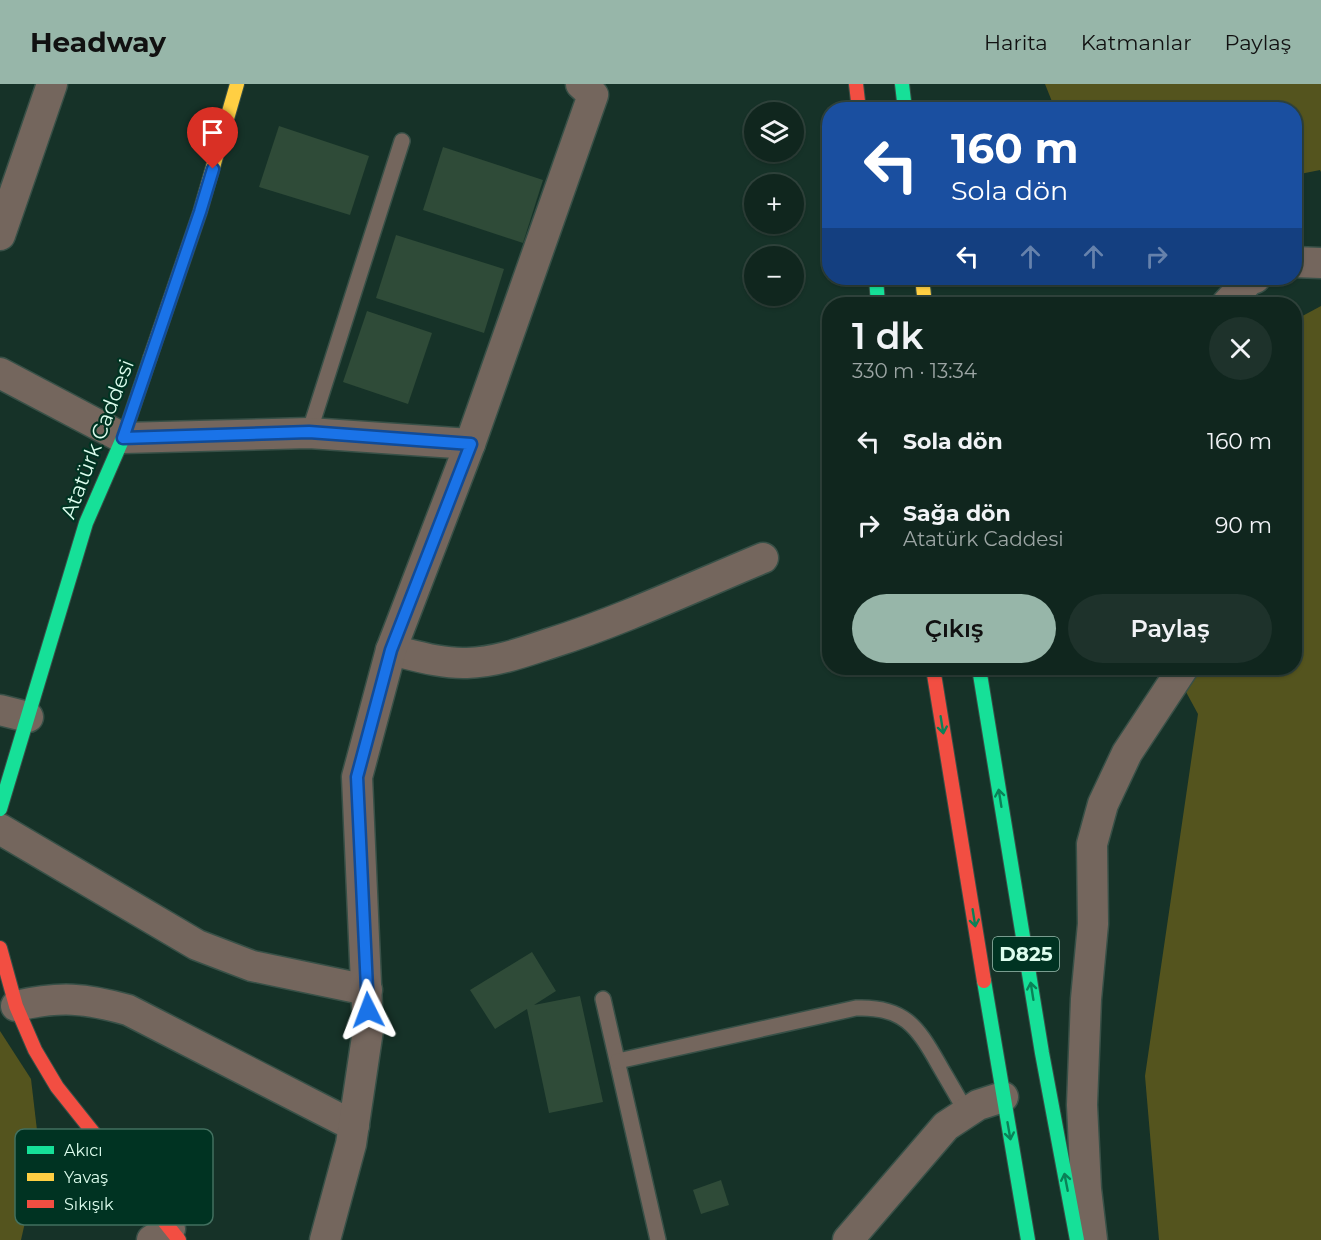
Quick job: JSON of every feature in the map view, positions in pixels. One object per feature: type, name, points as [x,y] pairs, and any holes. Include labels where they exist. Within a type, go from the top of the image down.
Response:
[{"type":"main road","name":"Atatürk Caddesi","points":[[0,809],[14,714],[86,523],[123,438],[200,212],[237,84]]},
{"type":"main road","points":[[856,84],[858,102]]},
{"type":"main road","points":[[902,84],[904,102]]},
{"type":"main road","name":"D825","points":[[934,675],[1003,1097],[1029,1240]]},
{"type":"main road","name":"D825","points":[[980,675],[1042,1053],[1077,1240]]},
{"type":"main road","points":[[0,948],[16,1006],[35,1050],[57,1087],[88,1129]]},
{"type":"street","points":[[0,235],[52,84]]},
{"type":"street","points":[[325,1240],[351,1144],[368,1030],[357,777],[391,650],[471,444],[593,95],[581,84]]},
{"type":"street","points":[[1302,263],[1321,264]]},
{"type":"street","points":[[1233,297],[1244,285]]},
{"type":"street","points":[[0,373],[123,438],[309,432],[471,444]]},
{"type":"street","points":[[391,650],[434,660],[465,663],[512,656],[584,633],[763,558]]},
{"type":"street","points":[[1092,1240],[1086,1189],[1082,1105],[1086,999],[1093,924],[1092,844],[1103,804],[1127,753],[1178,675]]},
{"type":"street","points":[[0,829],[197,945],[252,966],[367,990]]},
{"type":"street","points":[[16,1006],[39,1000],[65,998],[95,1001],[128,1010],[354,1126]]},
{"type":"street","points":[[848,1240],[946,1126],[966,1112],[1003,1097]]},
{"type":"lane","points":[[309,432],[402,141]]},
{"type":"lane","points":[[603,999],[658,1240]]},
{"type":"lane","points":[[618,1061],[856,1008],[879,1009],[902,1018],[922,1035],[966,1112]]},
{"type":"shaded area","points":[[1045,84],[1321,84],[1321,172],[1320,170],[1302,174],[1302,102],[1052,102]]},
{"type":"shaded area","points":[[1321,306],[1321,1240],[1159,1240],[1145,1076],[1198,714],[1177,675],[1302,675],[1302,316]]},
{"type":"shaded area","points":[[0,1031],[31,1079],[37,1129],[15,1129],[15,1225],[24,1225],[21,1240],[0,1240]]},
{"type":"building","points":[[279,126],[369,156],[350,215],[259,187]]},
{"type":"building","points":[[443,147],[543,180],[523,243],[423,210]]},
{"type":"building","points":[[396,235],[504,269],[484,333],[376,298]]},
{"type":"building","points":[[367,311],[432,333],[408,404],[343,382]]},
{"type":"building","points":[[532,952],[556,991],[534,1005],[580,996],[603,1102],[549,1113],[527,1009],[495,1029],[470,990]]},
{"type":"building","points":[[721,1180],[729,1205],[701,1214],[693,1190]]},
{"type":"traffic: fast","points":[[902,84],[904,102]]},
{"type":"traffic: fast","points":[[877,285],[877,297]]},
{"type":"traffic: fast","points":[[0,809],[86,523],[123,438],[150,358]]},
{"type":"traffic: fast","points":[[980,675],[1042,1053],[1077,1240]]},
{"type":"traffic: fast","points":[[984,981],[1028,1240]]},
{"type":"traffic: slow","points":[[150,358],[200,212],[237,84]]},
{"type":"traffic: slow","points":[[923,285],[924,297]]},
{"type":"traffic: jam","points":[[856,84],[858,102]]},
{"type":"traffic: jam","points":[[934,675],[984,981]]},
{"type":"traffic: jam","points":[[0,948],[16,1006],[35,1050],[57,1087],[90,1129]]},
{"type":"traffic: jam","points":[[167,1225],[179,1240]]},
{"type":"route","points":[[213,169],[123,438],[309,432],[471,444],[391,650],[357,777],[368,1010]]}]
